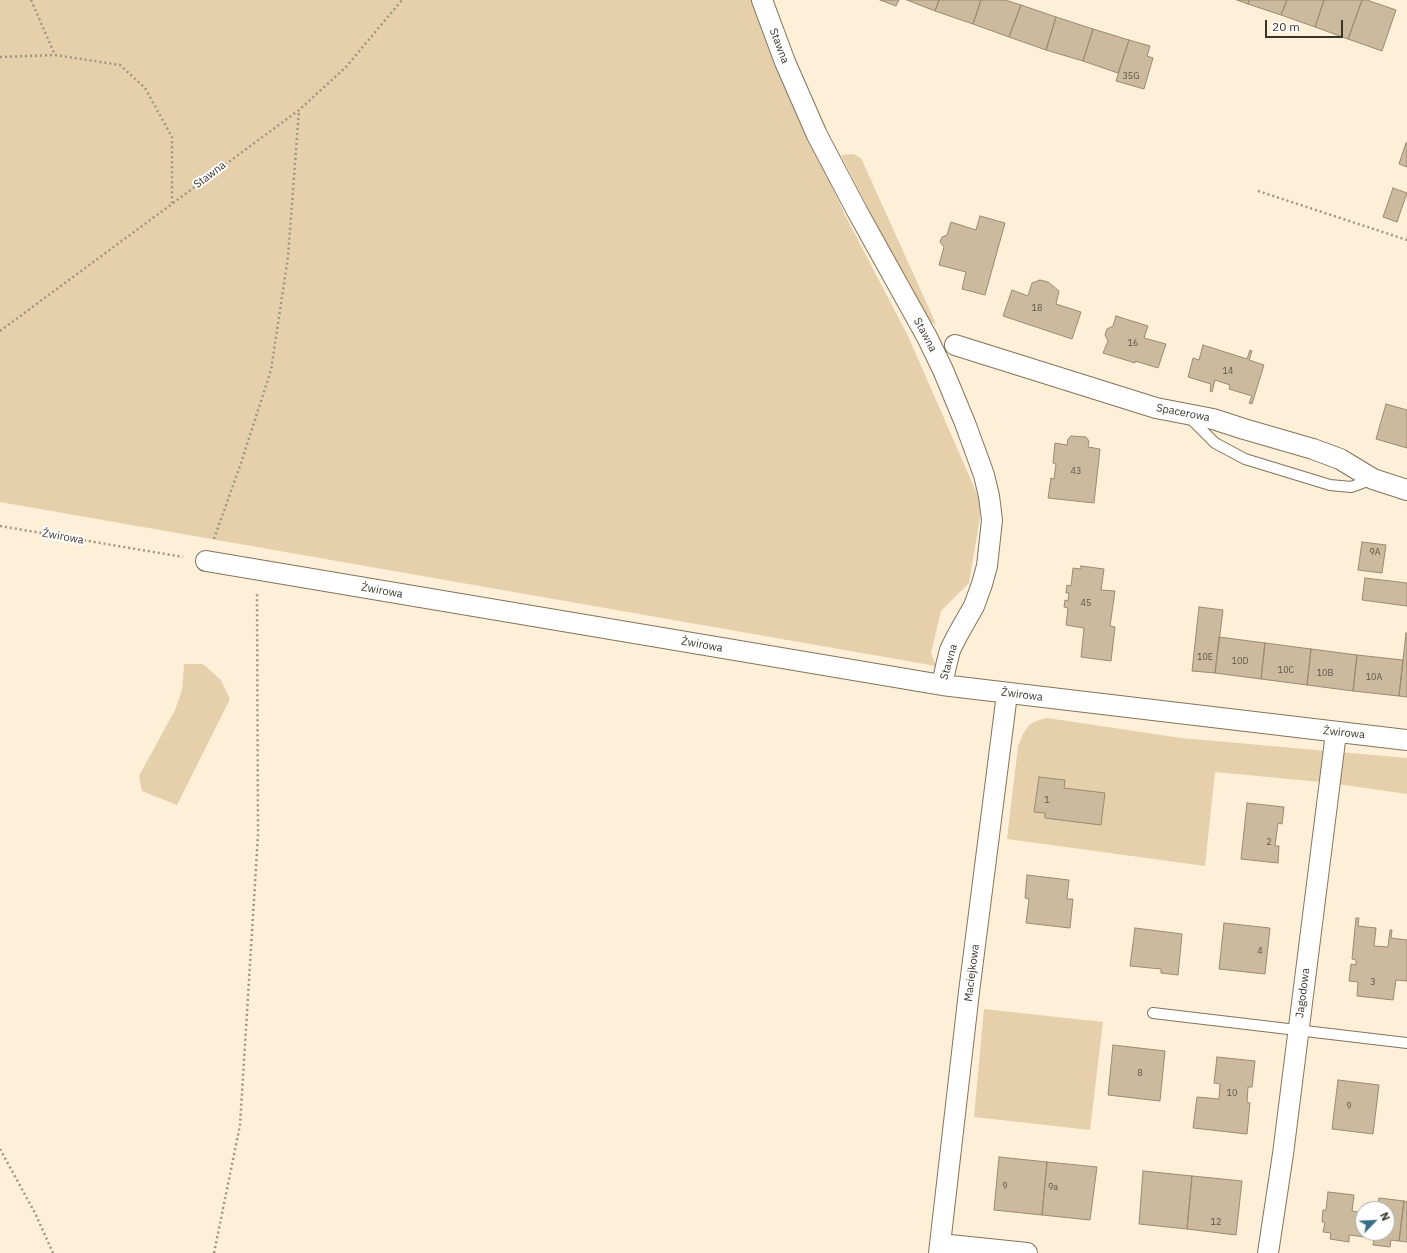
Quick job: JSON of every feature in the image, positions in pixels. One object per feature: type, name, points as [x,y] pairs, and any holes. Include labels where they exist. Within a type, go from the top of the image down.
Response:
[{"type":"street","name":"Stawna","points":[[762,0],[785,62],[824,148],[943,370],[965,423],[984,475],[989,496],[992,520],[987,566],[974,606],[950,650],[942,686]]},
{"type":"street","name":"Spacerowa","points":[[955,345],[1156,408],[1213,419],[1313,449],[1340,460],[1373,479],[1407,490]]},
{"type":"street","name":"Żwirowa","points":[[206,561],[942,686],[1336,733],[1407,740]]},
{"type":"street","name":"Maciejkowa","points":[[940,1248],[969,992],[1007,694]]},
{"type":"street","name":"Jagodowa","points":[[1268,1253],[1283,1154],[1336,733]]},
{"type":"street","points":[[940,1248],[965,1247],[1027,1253]]},
{"type":"lane","points":[[1185,414],[1215,443],[1245,459],[1330,485],[1351,487],[1373,479]]},
{"type":"lane","points":[[1153,1013],[1407,1043]]},
{"type":"path","points":[[31,0],[55,55]]},
{"type":"path","name":"Stawna","points":[[0,331],[299,110],[346,67],[402,0]]},
{"type":"path","points":[[0,57],[55,55],[120,65],[145,88],[172,137],[172,203]]},
{"type":"path","points":[[206,561],[241,463],[271,370],[288,257],[299,110]]},
{"type":"path","points":[[1258,191],[1407,240]]},
{"type":"path","name":"Żwirowa","points":[[0,526],[206,561]]},
{"type":"path","points":[[214,1253],[240,1125],[242,1094],[258,835],[257,570]]},
{"type":"path","points":[[0,1149],[35,1213],[53,1253]]},
{"type":"shaded area","points":[[0,0],[751,0],[803,125],[846,217],[908,336],[982,505],[969,583],[941,611],[931,653],[936,666],[0,502]]},
{"type":"shaded area","points":[[853,154],[861,158],[936,324],[925,320],[841,155]]},
{"type":"shaded area","points":[[184,664],[203,664],[221,680],[230,699],[177,805],[142,791],[139,776],[175,710],[182,690]]},
{"type":"shaded area","points":[[1047,718],[1181,738],[1407,758],[1407,794],[1331,783],[1215,772],[1205,866],[1007,839],[1018,746],[1029,725]]},
{"type":"shaded area","points":[[984,1009],[1103,1022],[1090,1130],[974,1117]]},
{"type":"building","points":[[880,0],[899,0],[896,6]]},
{"type":"building","points":[[907,0],[939,0],[935,11]]},
{"type":"building","points":[[939,0],[981,0],[973,24],[935,11]]},
{"type":"building","points":[[981,0],[1005,0],[1021,5],[1009,37],[973,24]]},
{"type":"building","points":[[1237,0],[1249,0],[1248,4]]},
{"type":"building","points":[[1249,0],[1287,0],[1281,15],[1248,4]]},
{"type":"building","points":[[1287,0],[1324,0],[1315,27],[1281,15]]},
{"type":"building","points":[[1324,0],[1362,0],[1348,39],[1315,27]]},
{"type":"building","points":[[1362,0],[1367,0],[1396,10],[1382,51],[1348,39]]},
{"type":"building","points":[[1021,5],[1056,17],[1046,50],[1009,37]]},
{"type":"building","points":[[1056,17],[1093,29],[1083,61],[1046,50]]},
{"type":"building","points":[[1093,29],[1129,40],[1118,73],[1083,61]]},
{"type":"building","points":[[1129,40],[1150,46],[1147,56],[1153,58],[1144,89],[1116,81]]},
{"type":"building","points":[[1406,143],[1407,144],[1407,167],[1399,164]]},
{"type":"building","points":[[1393,188],[1407,193],[1397,222],[1383,217]]},
{"type":"building","points":[[980,216],[1005,223],[985,295],[962,289],[966,272],[939,265],[944,247],[940,242],[942,237],[947,235],[951,222],[976,230]]},
{"type":"building","points":[[1040,280],[1048,282],[1059,291],[1056,304],[1081,312],[1072,339],[1003,316],[1012,290],[1028,296],[1032,283]]},
{"type":"building","points":[[1116,316],[1148,326],[1144,338],[1166,344],[1158,368],[1135,361],[1135,363],[1103,353],[1108,341],[1105,335],[1107,329],[1113,326]]},
{"type":"building","points":[[1203,345],[1247,359],[1250,350],[1252,351],[1249,360],[1264,365],[1252,404],[1249,403],[1252,396],[1229,389],[1230,385],[1215,380],[1212,392],[1210,391],[1211,384],[1188,377],[1193,358],[1199,360]]},
{"type":"building","points":[[1386,404],[1407,410],[1407,448],[1376,439]]},
{"type":"building","points":[[1071,436],[1086,437],[1089,441],[1088,447],[1100,449],[1094,503],[1048,498],[1051,478],[1054,479],[1056,464],[1053,463],[1055,443],[1067,445],[1068,439]]},
{"type":"building","points":[[1362,542],[1386,545],[1382,573],[1358,570]]},
{"type":"building","points":[[1081,566],[1104,569],[1101,590],[1115,591],[1110,626],[1115,627],[1111,661],[1081,657],[1084,628],[1066,625],[1068,608],[1064,607],[1065,600],[1068,601],[1069,593],[1066,593],[1067,585],[1071,586],[1073,568],[1081,569]]},
{"type":"building","points":[[1365,578],[1407,583],[1407,606],[1362,600]]},
{"type":"building","points":[[1199,607],[1223,610],[1215,673],[1192,671]]},
{"type":"building","points":[[1407,633],[1407,697],[1399,696]]},
{"type":"building","points":[[1219,637],[1265,643],[1261,679],[1215,673]]},
{"type":"building","points":[[1265,643],[1311,649],[1307,685],[1261,679]]},
{"type":"building","points":[[1311,649],[1357,655],[1353,691],[1307,685]]},
{"type":"building","points":[[1357,655],[1403,660],[1399,696],[1353,691]]},
{"type":"building","points":[[1039,777],[1065,780],[1064,788],[1105,793],[1101,825],[1045,818],[1045,813],[1034,812]]},
{"type":"building","points":[[1247,803],[1284,807],[1282,824],[1278,823],[1275,846],[1279,846],[1278,863],[1241,859]]},
{"type":"building","points":[[1027,875],[1069,880],[1067,899],[1073,899],[1070,928],[1026,923],[1029,899],[1025,898]]},
{"type":"building","points":[[1356,918],[1359,918],[1358,926],[1376,928],[1374,946],[1388,947],[1390,930],[1392,930],[1391,938],[1407,940],[1407,981],[1396,980],[1393,1000],[1357,996],[1358,982],[1349,981],[1351,964],[1356,965],[1356,960],[1352,959]]},
{"type":"building","points":[[1224,923],[1270,928],[1265,974],[1219,969]]},
{"type":"building","points":[[1135,928],[1182,934],[1178,975],[1161,973],[1161,969],[1130,966]]},
{"type":"building","points":[[1113,1045],[1165,1051],[1160,1101],[1108,1095]]},
{"type":"building","points":[[1217,1057],[1255,1061],[1252,1087],[1248,1087],[1247,1102],[1250,1103],[1247,1134],[1193,1128],[1197,1097],[1219,1099],[1220,1084],[1214,1083]]},
{"type":"building","points":[[1338,1080],[1379,1085],[1373,1134],[1332,1129]]},
{"type":"building","points":[[999,1157],[1047,1162],[1042,1215],[994,1210]]},
{"type":"building","points":[[1047,1162],[1097,1167],[1090,1220],[1042,1215]]},
{"type":"building","points":[[1143,1171],[1192,1176],[1187,1229],[1139,1224]]},
{"type":"building","points":[[1192,1176],[1242,1181],[1236,1235],[1187,1229]]},
{"type":"building","points":[[1328,1192],[1354,1195],[1352,1211],[1355,1212],[1355,1236],[1349,1235],[1349,1242],[1330,1239],[1331,1233],[1323,1232],[1325,1222],[1322,1222],[1323,1210],[1326,1210]]},
{"type":"building","points":[[1379,1198],[1404,1201],[1399,1241],[1395,1240],[1395,1201],[1378,1201]]},
{"type":"building","points":[[1404,1201],[1407,1202],[1407,1242],[1399,1241]]},
{"type":"building","points":[[1374,1241],[1391,1241],[1390,1247],[1373,1245]]}]
